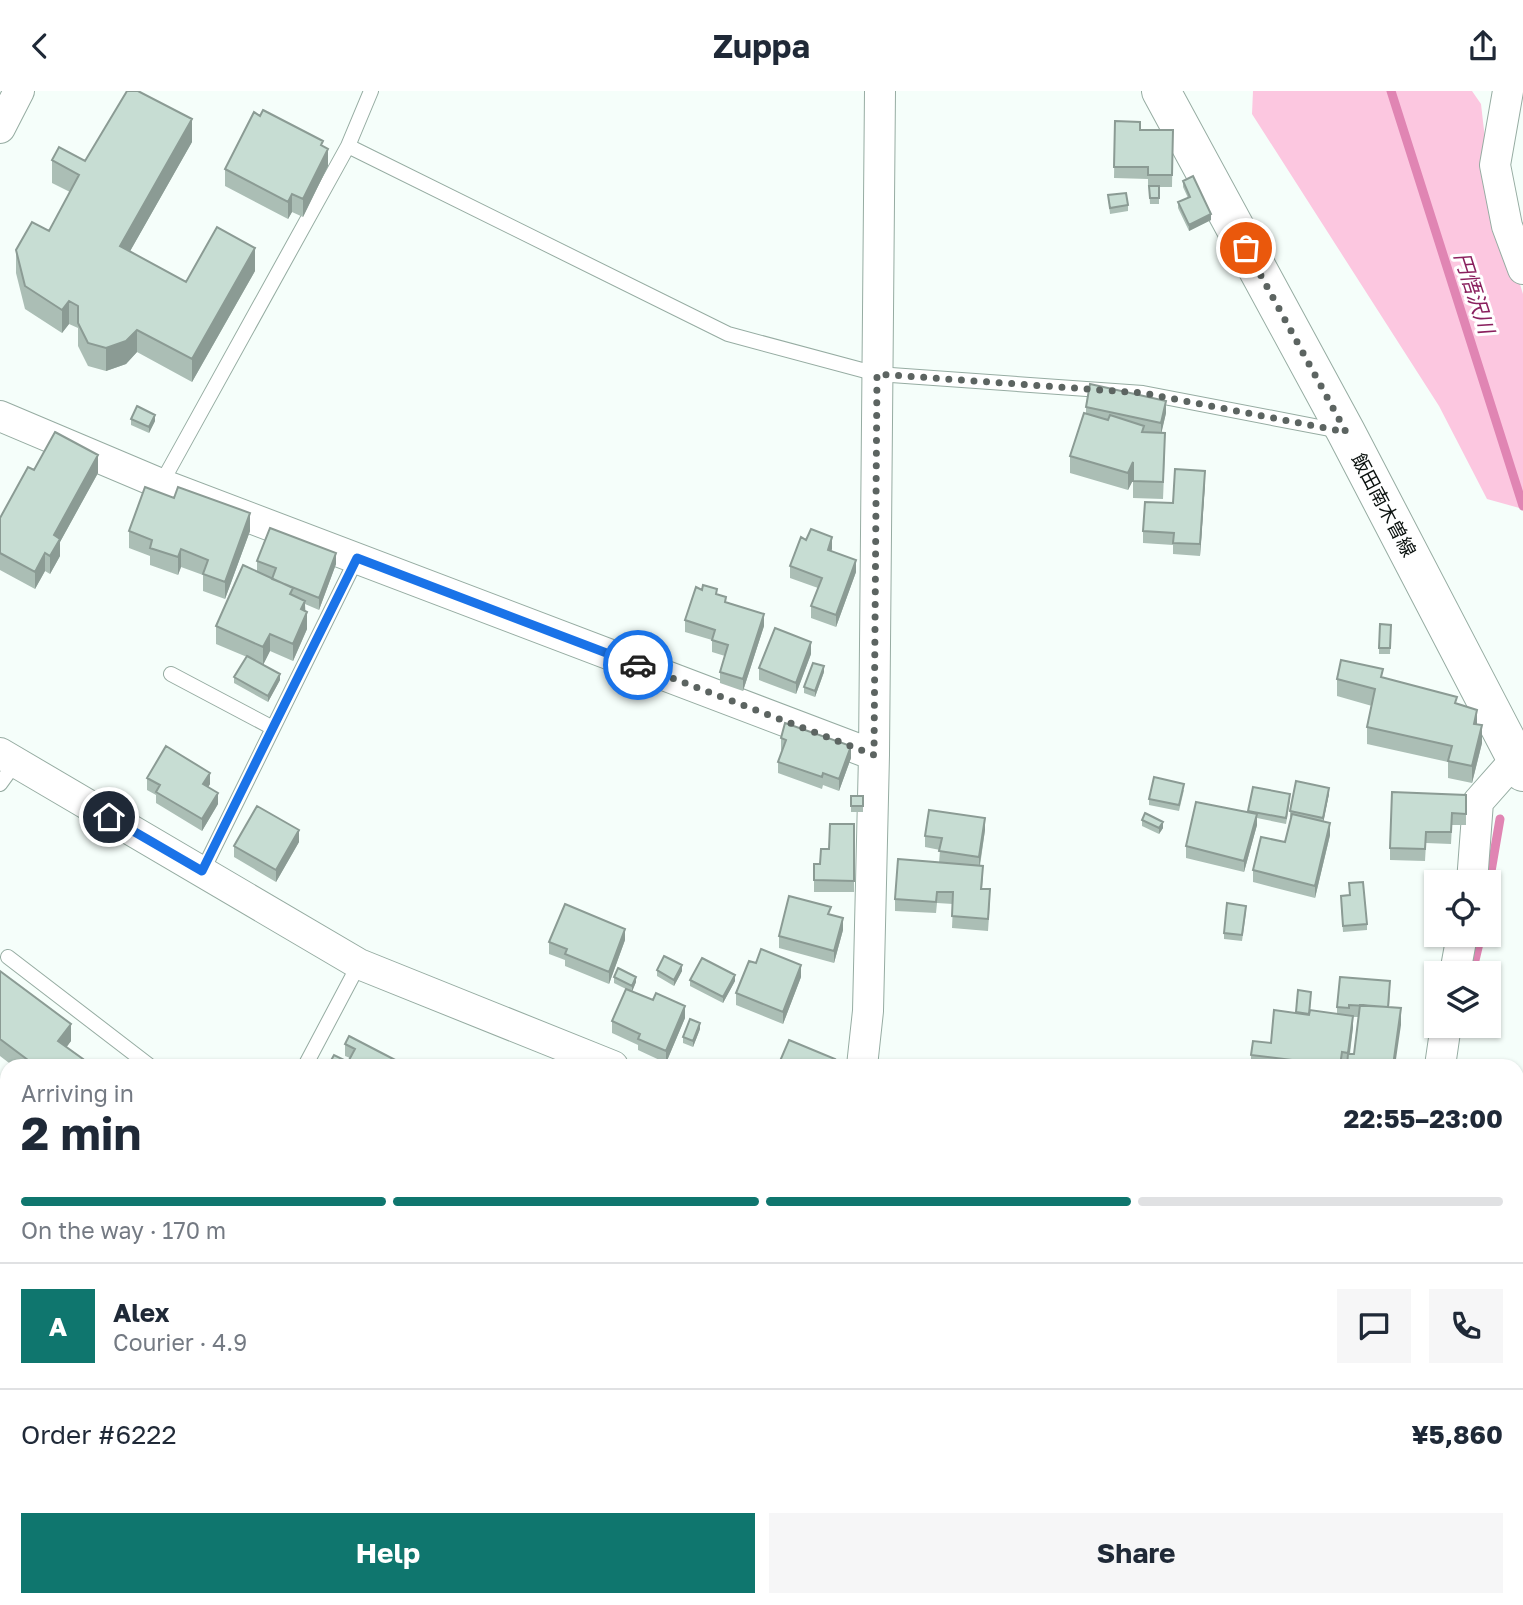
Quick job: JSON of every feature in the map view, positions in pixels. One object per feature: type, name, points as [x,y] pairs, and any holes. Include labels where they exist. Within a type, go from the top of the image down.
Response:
[{"type":"main road","name":"飯田南木曽線","points":[[1161,91],[1346,432],[1520,766]]},
{"type":"street","points":[[0,128],[19,91]]},
{"type":"street","points":[[863,1059],[868,1011],[874,755],[880,91]]},
{"type":"street","points":[[1508,91],[1495,165],[1507,226],[1523,269]]},
{"type":"street","points":[[0,416],[161,484],[874,755]]},
{"type":"street","points":[[5,766],[202,871],[359,964],[596,1059]]},
{"type":"street","points":[[1473,870],[1478,802],[1520,766]]},
{"type":"street","points":[[1441,1059],[1444,1038]]},
{"type":"lane","points":[[161,484],[348,146],[372,91]]},
{"type":"lane","points":[[348,146],[728,334],[877,374],[1143,393],[1346,432]]},
{"type":"lane","points":[[202,871],[357,558]]},
{"type":"lane","points":[[171,674],[273,728]]},
{"type":"lane","points":[[8,957],[141,1059]]},
{"type":"lane","points":[[309,1059],[359,964]]},
{"type":"shaded area","points":[[1253,91],[1472,91],[1481,104],[1491,191],[1523,294],[1523,509],[1487,499],[1439,406],[1252,114]]},
{"type":"building","points":[[127,91],[138,91],[192,119],[120,246],[186,282],[217,227],[255,248],[192,359],[137,330],[126,341],[106,348],[88,343],[78,323],[78,306],[69,301],[62,310],[25,286],[16,250],[32,222],[49,231],[79,175],[52,160],[59,147],[85,161]]},
{"type":"building","points":[[263,110],[323,141],[321,145],[328,149],[303,199],[292,194],[288,202],[225,169],[254,112],[260,116]]},
{"type":"building","points":[[1115,121],[1140,122],[1140,130],[1173,130],[1172,175],[1148,175],[1148,167],[1114,167]]},
{"type":"building","points":[[1193,176],[1211,214],[1189,225],[1178,202],[1190,197],[1183,181]]},
{"type":"building","points":[[1149,186],[1159,186],[1159,198],[1150,198]]},
{"type":"building","points":[[1126,193],[1128,205],[1110,208],[1108,195]]},
{"type":"building","points":[[1090,384],[1166,401],[1161,423],[1086,407]]},
{"type":"building","points":[[137,406],[155,415],[149,427],[131,419]]},
{"type":"building","points":[[1084,413],[1108,420],[1110,415],[1144,426],[1142,432],[1165,433],[1163,482],[1133,481],[1133,462],[1128,473],[1070,456]]},
{"type":"building","points":[[55,432],[98,455],[54,535],[60,539],[50,556],[45,553],[35,572],[0,553],[0,518],[28,467],[34,470]]},
{"type":"building","points":[[1175,469],[1205,471],[1200,544],[1173,543],[1174,533],[1143,531],[1145,502],[1173,503]]},
{"type":"building","points":[[145,487],[174,498],[178,487],[250,513],[225,582],[203,574],[208,560],[181,549],[178,557],[150,548],[152,540],[129,531]]},
{"type":"building","points":[[270,528],[336,553],[319,598],[272,579],[276,568],[257,561]]},
{"type":"building","points":[[811,529],[832,537],[828,550],[856,560],[836,615],[811,606],[822,578],[790,566],[801,537],[806,540]]},
{"type":"building","points":[[243,565],[293,588],[290,594],[305,601],[301,609],[307,612],[293,644],[270,634],[263,647],[216,626]]},
{"type":"building","points":[[703,585],[717,589],[716,594],[726,597],[725,602],[764,614],[743,679],[720,672],[728,645],[712,640],[715,630],[685,620],[696,587],[702,590]]},
{"type":"building","points":[[1380,624],[1391,625],[1390,648],[1379,648]]},
{"type":"building","points":[[775,628],[811,642],[796,683],[759,668]]},
{"type":"building","points":[[247,656],[280,674],[268,696],[234,677]]},
{"type":"building","points":[[1341,660],[1383,669],[1381,677],[1457,697],[1455,703],[1477,710],[1474,724],[1482,725],[1472,766],[1448,761],[1452,746],[1367,727],[1375,689],[1337,679]]},
{"type":"building","points":[[813,663],[824,666],[815,691],[804,687]]},
{"type":"building","points":[[785,723],[851,746],[839,779],[823,773],[822,777],[778,762],[786,740],[781,738]]},
{"type":"building","points":[[166,746],[210,773],[203,784],[218,793],[202,819],[156,792],[160,785],[147,778]]},
{"type":"building","points":[[1154,777],[1184,784],[1179,805],[1149,799]]},
{"type":"building","points":[[1296,781],[1329,788],[1323,818],[1290,811]]},
{"type":"building","points":[[1253,787],[1290,794],[1286,818],[1248,811]]},
{"type":"building","points":[[1392,792],[1466,795],[1466,814],[1452,813],[1451,832],[1426,832],[1425,849],[1390,848]]},
{"type":"building","points":[[851,796],[863,796],[863,806],[851,806]]},
{"type":"building","points":[[1196,802],[1257,814],[1244,861],[1186,846]]},
{"type":"building","points":[[257,806],[299,830],[276,870],[234,846]]},
{"type":"building","points":[[929,810],[985,818],[979,857],[939,851],[942,838],[925,836]]},
{"type":"building","points":[[1145,813],[1163,822],[1159,828],[1142,820]]},
{"type":"building","points":[[1292,814],[1330,823],[1315,886],[1253,870],[1261,837],[1285,842]]},
{"type":"building","points":[[830,824],[854,824],[854,881],[814,880],[814,864],[820,864],[821,849],[829,849]]},
{"type":"building","points":[[898,859],[983,866],[981,889],[990,889],[988,919],[952,916],[953,892],[937,892],[936,902],[895,899]]},
{"type":"building","points":[[1363,882],[1367,924],[1343,926],[1341,896],[1350,895],[1349,883]]},
{"type":"building","points":[[789,896],[831,907],[828,914],[843,918],[834,951],[779,936]]},
{"type":"building","points":[[1227,903],[1246,906],[1242,935],[1224,933]]},
{"type":"building","points":[[565,904],[625,929],[609,972],[565,954],[567,949],[549,942]]},
{"type":"building","points":[[761,949],[801,965],[783,1012],[736,993],[749,961],[756,963]]},
{"type":"building","points":[[664,956],[682,965],[674,980],[657,970]]},
{"type":"building","points":[[702,958],[735,975],[723,997],[690,980]]},
{"type":"building","points":[[618,968],[636,977],[632,986],[614,977]]},
{"type":"building","points":[[0,971],[71,1024],[58,1041],[83,1059],[27,1059],[0,1039]]},
{"type":"building","points":[[1340,977],[1390,981],[1388,1007],[1337,1007]]},
{"type":"building","points":[[626,989],[653,1000],[656,993],[685,1006],[666,1051],[638,1039],[640,1034],[612,1021]]},
{"type":"building","points":[[1298,990],[1311,992],[1309,1014],[1296,1012]]},
{"type":"building","points":[[1360,1005],[1401,1008],[1394,1059],[1348,1059],[1348,1054],[1354,1054]]},
{"type":"building","points":[[1274,1010],[1309,1015],[1310,1010],[1353,1016],[1348,1053],[1342,1052],[1341,1059],[1283,1059],[1251,1055],[1253,1041],[1271,1043]]},
{"type":"building","points":[[690,1019],[700,1023],[693,1041],[683,1037]]},
{"type":"building","points":[[349,1036],[393,1059],[350,1059],[355,1049],[345,1044]]},
{"type":"building","points":[[789,1040],[835,1059],[781,1059]]},
{"type":"waterway","name":"円悟沢川","points":[[1391,91],[1523,506]]},
{"type":"waterway","name":"円悟沢川","points":[[1491,870],[1500,819]]},
{"type":"waterway","name":"円悟沢川","points":[[1475,961],[1478,947]]},
{"type":"way so far","points":[[638,665],[874,755],[877,374],[1143,393],[1346,432],[1246,248]]},
{"type":"route","points":[[109,817],[202,871],[357,558],[638,665]]}]
